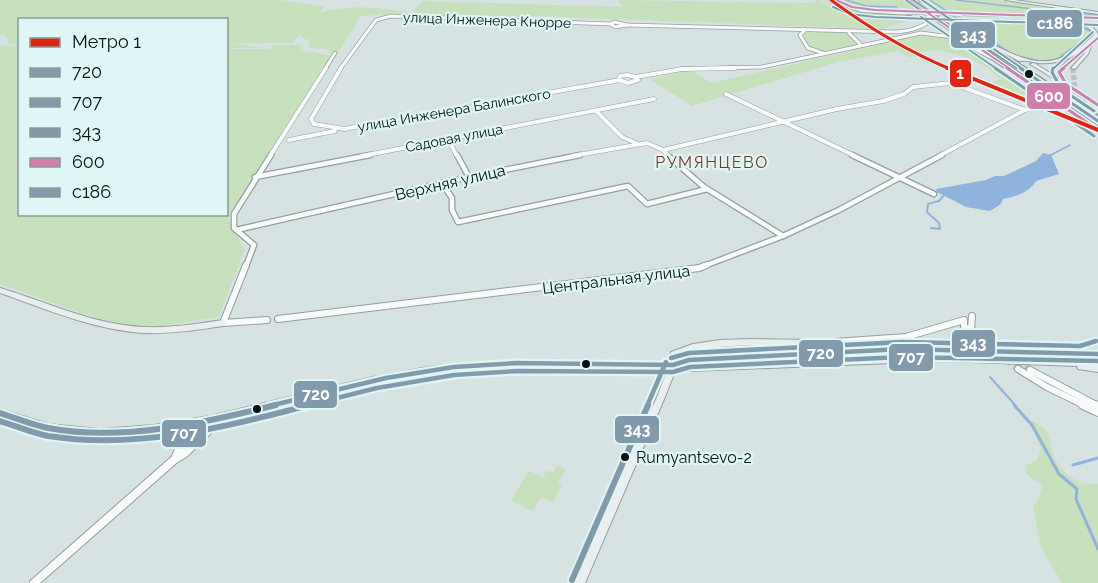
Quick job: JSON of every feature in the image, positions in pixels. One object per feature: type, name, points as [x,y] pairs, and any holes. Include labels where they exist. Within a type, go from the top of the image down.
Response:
[{"type":"highway","points":[[909,0],[1098,130]]},
{"type":"highway","points":[[921,0],[1098,119]]},
{"type":"main road","points":[[834,0],[861,10],[963,15],[1098,17]]},
{"type":"main road","points":[[1000,0],[1054,8],[1066,13],[1047,17]]},
{"type":"main road","points":[[1007,0],[1098,17]]},
{"type":"main road","points":[[1019,58],[1043,63],[1063,61],[1097,34],[1095,30],[1086,25],[1047,17]]},
{"type":"main road","points":[[977,38],[1036,66],[1098,105]]},
{"type":"main road","points":[[1066,84],[1059,72],[1098,38]]},
{"type":"main road","points":[[1073,68],[1087,53],[1090,44]]},
{"type":"main road","points":[[1085,103],[1098,112]]},
{"type":"main road","points":[[0,290],[76,316],[128,328],[161,330],[223,323]]},
{"type":"main road","points":[[579,583],[673,365],[674,354],[699,344],[800,342],[902,349],[1098,354]]},
{"type":"main road","points":[[1081,354],[1098,348]]},
{"type":"main road","points":[[673,365],[689,360],[902,349]]},
{"type":"main road","points":[[0,413],[43,428],[103,434],[168,428],[350,386],[452,367],[505,363],[673,365],[692,368],[941,358],[1098,363]]},
{"type":"main road","points":[[1059,363],[1098,369]]},
{"type":"street","name":"улица Инженера Кнорре","points":[[345,129],[319,126],[311,119],[344,63],[379,19],[391,16],[611,24],[618,27],[627,25],[882,33],[909,31],[929,22],[926,11]]},
{"type":"street","points":[[806,30],[800,35],[808,48],[817,52],[830,53]]},
{"type":"street","points":[[839,31],[854,36],[859,46]]},
{"type":"street","name":"улица Инженера Балинского","points":[[620,80],[622,75],[636,77],[682,69],[762,67],[921,33],[936,33],[952,37],[993,58]]},
{"type":"street","points":[[267,320],[223,323],[254,245],[234,228],[234,214],[255,177],[335,53]]},
{"type":"street","name":"улица Инженера Балинского","points":[[289,140],[620,80],[633,82],[638,80],[636,77]]},
{"type":"street","name":"Верхняя улица","points":[[236,230],[469,177],[639,144],[655,145],[663,150],[708,141],[883,101],[904,94],[913,87],[951,83],[1025,110]]},
{"type":"street","points":[[726,94],[781,123],[934,194]]},
{"type":"street","name":"Садовая улица","points":[[255,177],[654,99]]},
{"type":"street","name":"Центральная улица","points":[[278,319],[699,268],[783,236],[838,210],[1025,110],[1042,105],[1062,105]]},
{"type":"street","points":[[596,111],[622,137],[639,144]]},
{"type":"street","points":[[448,140],[469,177]]},
{"type":"street","points":[[663,150],[679,168],[707,189],[783,236]]},
{"type":"street","points":[[442,183],[452,198],[452,210],[458,222],[628,186],[647,204],[707,189]]},
{"type":"street","points":[[972,316],[971,329],[996,345]]},
{"type":"street","points":[[800,342],[906,337],[963,320],[969,332],[985,344]]},
{"type":"street","points":[[1018,369],[1047,387],[1098,412]]},
{"type":"street","points":[[1030,370],[1098,406]]},
{"type":"street","points":[[34,583],[175,459],[185,453],[222,417]]},
{"type":"street","points":[[168,428],[183,439],[181,449],[175,459]]},
{"type":"green space","points":[[0,0],[281,0],[324,7],[320,12],[366,7],[412,13],[423,1],[623,7],[618,0],[812,3],[818,0],[851,12],[908,21],[880,29],[529,16],[526,19],[390,14],[361,16],[338,53],[327,53],[329,49],[310,48],[308,46],[311,39],[306,40],[300,35],[293,43],[233,43],[264,48],[228,48],[228,18],[18,18],[18,45],[9,44],[6,35],[0,35]]},
{"type":"green space","points":[[822,0],[829,0],[861,12],[922,17],[913,10],[898,7],[903,10],[863,8],[839,0],[902,0],[928,20],[919,21],[856,13]]},
{"type":"green space","points":[[927,0],[996,0],[1006,1],[1007,4],[1011,2],[1051,8],[1063,13],[1046,15],[947,10],[964,19],[1069,22],[1088,27],[1094,34],[1060,60],[1042,62],[1006,52]]},
{"type":"green space","points":[[807,31],[848,33],[858,44],[841,50],[821,52],[809,44],[804,35]]},
{"type":"green space","points":[[924,34],[953,39],[1047,102],[1043,104],[992,83],[1000,79],[986,67],[960,55],[939,51],[929,51],[915,57],[908,57],[899,51],[838,62],[692,106],[649,79],[690,70],[712,83]]},
{"type":"green space","points":[[275,45],[299,45],[301,50],[332,56],[228,218],[245,250],[219,317],[139,330],[81,313],[0,284],[0,46],[18,46],[18,216],[228,216],[228,49],[270,49]]},
{"type":"green space","points":[[1033,421],[1046,430],[1056,460],[1064,472],[1077,481],[1098,484],[1098,583],[1062,583],[1041,547],[1033,507],[1039,498],[1042,486],[1028,475],[1026,470],[1026,465],[1036,461],[1041,450],[1029,422]]},
{"type":"green space","points":[[557,465],[566,469],[558,483],[562,485],[553,502],[541,497],[533,511],[511,501],[528,471],[549,480],[543,475],[546,470],[553,473]]},
{"type":"water","points":[[1043,153],[1051,155],[1059,174],[1036,181],[1026,191],[1003,199],[1001,204],[990,211],[966,207],[937,192],[936,189],[1004,176],[1036,161]]},
{"type":"waterway","points":[[846,0],[866,6],[897,7]]},
{"type":"waterway","points":[[930,0],[948,12]]},
{"type":"waterway","points":[[956,0],[1059,12]]},
{"type":"waterway","points":[[1070,13],[1098,15]]},
{"type":"waterway","points":[[952,15],[959,20]]},
{"type":"waterway","points":[[959,20],[1061,22],[1077,25],[1090,31],[1090,35],[1061,56]]},
{"type":"waterway","points":[[959,20],[965,24]]},
{"type":"waterway","points":[[969,26],[1007,51]]},
{"type":"waterway","points":[[1022,57],[1040,61],[1055,60]]},
{"type":"waterway","points":[[1051,155],[1049,156],[1070,145]]},
{"type":"waterway","points":[[931,228],[940,229],[939,223],[927,212],[928,204],[939,201],[944,195]]},
{"type":"waterway","points":[[990,377],[1016,406]]},
{"type":"waterway","points":[[1014,405],[1032,425],[1059,474],[1077,489],[1076,499],[1098,549]]},
{"type":"waterway","points":[[1073,465],[1098,458]]},
{"type":"tunnel","points":[[1073,68],[1075,92],[1085,103]]},
{"type":"tunnel","points":[[985,344],[1018,369]]},
{"type":"tunnel","points":[[996,345],[1030,370]]},
{"type":"metro line","name":"1","points":[[831,0],[875,32],[916,55],[1098,130]]},
{"type":"transit line","name":"600","points":[[836,0],[852,7],[875,10],[1098,18]]},
{"type":"transit line","name":"343","points":[[922,0],[1098,121]]},
{"type":"transit line","name":"с186","points":[[833,7],[850,14],[875,17],[1098,25]]},
{"type":"transit line","name":"600","points":[[925,11],[1098,130]]},
{"type":"transit line","name":"с186","points":[[921,17],[1094,136]]},
{"type":"transit line","name":"с186","points":[[1093,32],[1054,66],[1052,72],[1061,89],[1094,111]]},
{"type":"transit line","name":"600","points":[[1098,38],[1059,72],[1066,84],[1098,105]]},
{"type":"transit line","name":"343","points":[[671,358],[689,353],[902,342],[1080,346],[1096,341]]},
{"type":"transit line","name":"720","points":[[0,413],[58,430],[119,432],[204,421],[386,378],[454,367],[516,363],[673,365],[689,360],[902,349],[1098,354]]},
{"type":"transit line","name":"707","points":[[0,421],[48,436],[96,441],[143,439],[190,433],[237,423],[377,388],[423,379],[485,372],[673,372],[690,367],[902,357],[1098,361]]},
{"type":"transit line","name":"343","points":[[572,580],[666,362]]},
{"type":"place","name":"Rumyantsevo-2","points":[[625,457]]},
{"type":"district","name":"РУМЯНЦЕВО","points":[[712,162]]}]
